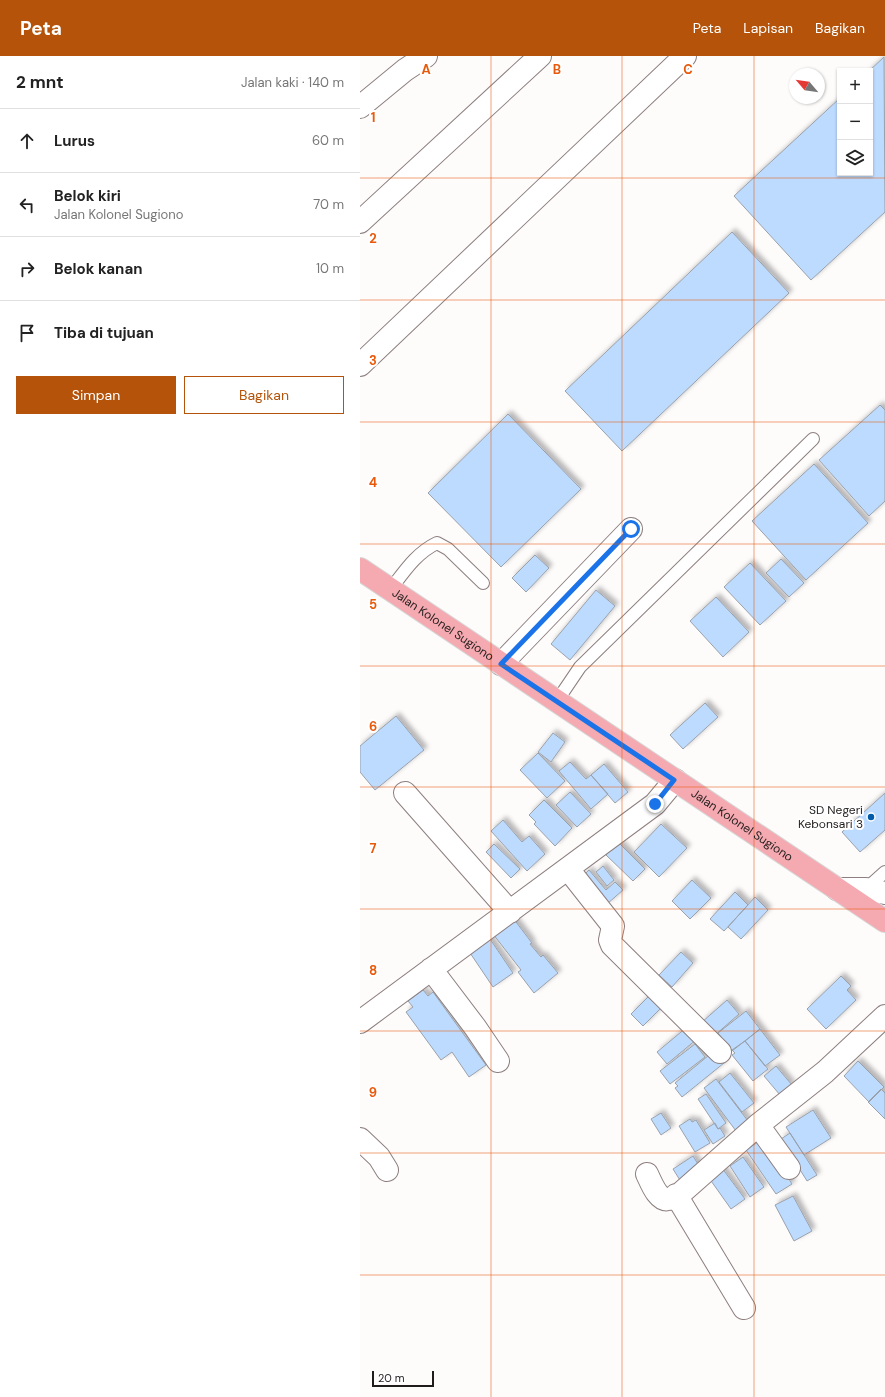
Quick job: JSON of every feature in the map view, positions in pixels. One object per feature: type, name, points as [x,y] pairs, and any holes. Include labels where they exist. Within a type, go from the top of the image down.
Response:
[{"type":"main road","name":"Jalan Kolonel Sugiono","points":[[360,569],[885,921]]},
{"type":"street","points":[[360,107],[405,70],[426,56]]},
{"type":"street","points":[[360,222],[540,56]]},
{"type":"street","points":[[360,365],[685,56]]},
{"type":"street","points":[[501,664],[631,529]]},
{"type":"street","points":[[360,1022],[655,804],[674,780]]},
{"type":"street","points":[[404,793],[510,912]]},
{"type":"street","points":[[568,869],[613,926],[610,940],[612,945],[720,1052]]},
{"type":"street","points":[[837,889],[875,891]]},
{"type":"street","points":[[431,969],[475,1027],[498,1061]]},
{"type":"street","points":[[647,1174],[657,1194],[664,1199],[670,1199],[676,1196],[713,1166],[758,1125],[825,1072],[885,1016]]},
{"type":"street","points":[[758,1125],[789,1168]]},
{"type":"street","points":[[360,1139],[379,1157],[387,1170]]},
{"type":"street","points":[[676,1196],[744,1308]]},
{"type":"lane","points":[[557,701],[580,667],[813,439]]},
{"type":"lane","points":[[390,590],[415,557],[437,543],[448,550],[483,583]]},
{"type":"lane","points":[[875,891],[885,872]]},
{"type":"building","points":[[884,57],[885,212],[811,280],[734,196],[837,101],[837,176],[873,176],[872,68]]},
{"type":"building","points":[[732,232],[789,293],[622,451],[565,391]]},
{"type":"building","points":[[880,405],[885,410],[885,501],[869,516],[819,460]]},
{"type":"building","points":[[508,414],[581,489],[501,567],[428,493]]},
{"type":"building","points":[[814,464],[868,523],[806,580],[752,521]]},
{"type":"building","points":[[535,555],[549,568],[526,592],[512,578]]},
{"type":"building","points":[[781,559],[804,583],[789,597],[766,573]]},
{"type":"building","points":[[750,563],[786,601],[760,625],[724,587]]},
{"type":"building","points":[[596,590],[615,606],[570,660],[551,644]]},
{"type":"building","points":[[716,597],[749,632],[723,657],[690,621]]},
{"type":"building","points":[[705,703],[718,717],[683,749],[670,735]]},
{"type":"building","points":[[396,716],[424,750],[375,790],[360,772],[360,746]]},
{"type":"building","points":[[553,733],[565,742],[551,762],[538,752]]},
{"type":"building","points":[[538,753],[565,781],[547,798],[520,770]]},
{"type":"building","points":[[570,762],[586,779],[591,775],[608,794],[591,809],[559,771]]},
{"type":"building","points":[[604,764],[628,792],[615,803],[591,775]]},
{"type":"building","points":[[570,792],[591,814],[577,827],[556,805]]},
{"type":"building","points":[[885,793],[885,830],[860,852],[842,832]]},
{"type":"building","points":[[544,800],[572,828],[555,846],[534,824],[536,822],[529,815]]},
{"type":"building","points":[[503,820],[522,842],[529,836],[545,854],[527,871],[491,831]]},
{"type":"building","points":[[661,824],[687,848],[659,877],[634,852]]},
{"type":"building","points":[[615,839],[645,869],[633,881],[606,855]]},
{"type":"building","points":[[494,844],[520,869],[511,878],[486,852]]},
{"type":"building","points":[[603,866],[614,880],[607,886],[596,872]]},
{"type":"building","points":[[589,870],[606,890],[615,882],[623,890],[607,904],[582,877]]},
{"type":"building","points":[[692,880],[711,898],[690,919],[672,901]]},
{"type":"building","points":[[735,892],[748,905],[724,931],[710,919]]},
{"type":"building","points":[[755,897],[768,910],[741,939],[728,927]]},
{"type":"building","points":[[513,918],[532,943],[530,944],[541,957],[543,955],[558,973],[534,993],[518,972],[521,970],[493,934]]},
{"type":"building","points":[[486,933],[513,973],[493,987],[466,947]]},
{"type":"building","points":[[681,952],[693,963],[672,987],[659,975]]},
{"type":"building","points":[[841,976],[851,986],[847,990],[856,1000],[826,1029],[807,1009]]},
{"type":"building","points":[[423,990],[428,996],[433,992],[486,1065],[469,1077],[452,1052],[441,1060],[406,1012],[413,1007],[408,1001]]},
{"type":"building","points":[[651,994],[663,1006],[643,1026],[631,1014]]},
{"type":"building","points":[[727,1000],[739,1014],[714,1036],[702,1022]]},
{"type":"building","points":[[746,1011],[760,1029],[732,1051],[718,1033]]},
{"type":"building","points":[[687,1027],[697,1039],[667,1064],[657,1052]]},
{"type":"building","points":[[760,1029],[780,1055],[765,1066],[745,1041]]},
{"type":"building","points":[[745,1041],[768,1069],[753,1081],[732,1055],[735,1053],[732,1050]]},
{"type":"building","points":[[695,1044],[705,1057],[670,1084],[660,1071]]},
{"type":"building","points":[[714,1051],[724,1063],[682,1097],[675,1088],[678,1086],[675,1083]]},
{"type":"building","points":[[858,1061],[884,1087],[869,1102],[844,1076]]},
{"type":"building","points":[[776,1066],[792,1085],[780,1095],[764,1076]]},
{"type":"building","points":[[730,1073],[754,1103],[742,1112],[719,1082]]},
{"type":"building","points":[[716,1079],[748,1121],[736,1131],[704,1088]]},
{"type":"building","points":[[881,1089],[885,1093],[885,1119],[868,1102]]},
{"type":"building","points":[[706,1094],[726,1123],[718,1129],[698,1099]]},
{"type":"building","points":[[813,1110],[831,1138],[804,1155],[786,1127]]},
{"type":"building","points":[[661,1113],[671,1128],[661,1135],[651,1119]]},
{"type":"building","points":[[690,1119],[692,1122],[696,1120],[710,1143],[695,1152],[679,1126]]},
{"type":"building","points":[[715,1123],[718,1129],[720,1128],[725,1136],[713,1144],[704,1130]]},
{"type":"building","points":[[790,1133],[817,1175],[807,1181],[781,1139]]},
{"type":"building","points":[[764,1138],[792,1184],[776,1194],[746,1150]]},
{"type":"building","points":[[693,1156],[703,1172],[683,1185],[673,1169]]},
{"type":"building","points":[[743,1157],[764,1187],[750,1197],[730,1166]]},
{"type":"building","points":[[722,1168],[745,1199],[731,1209],[709,1178]]},
{"type":"building","points":[[793,1196],[812,1231],[794,1241],[775,1205]]},
{"type":"place","name":"SD Negeri Kebonsari 3","points":[[871,817]]},
{"type":"route","points":[[631,529],[501,664],[674,780],[655,804]]}]
